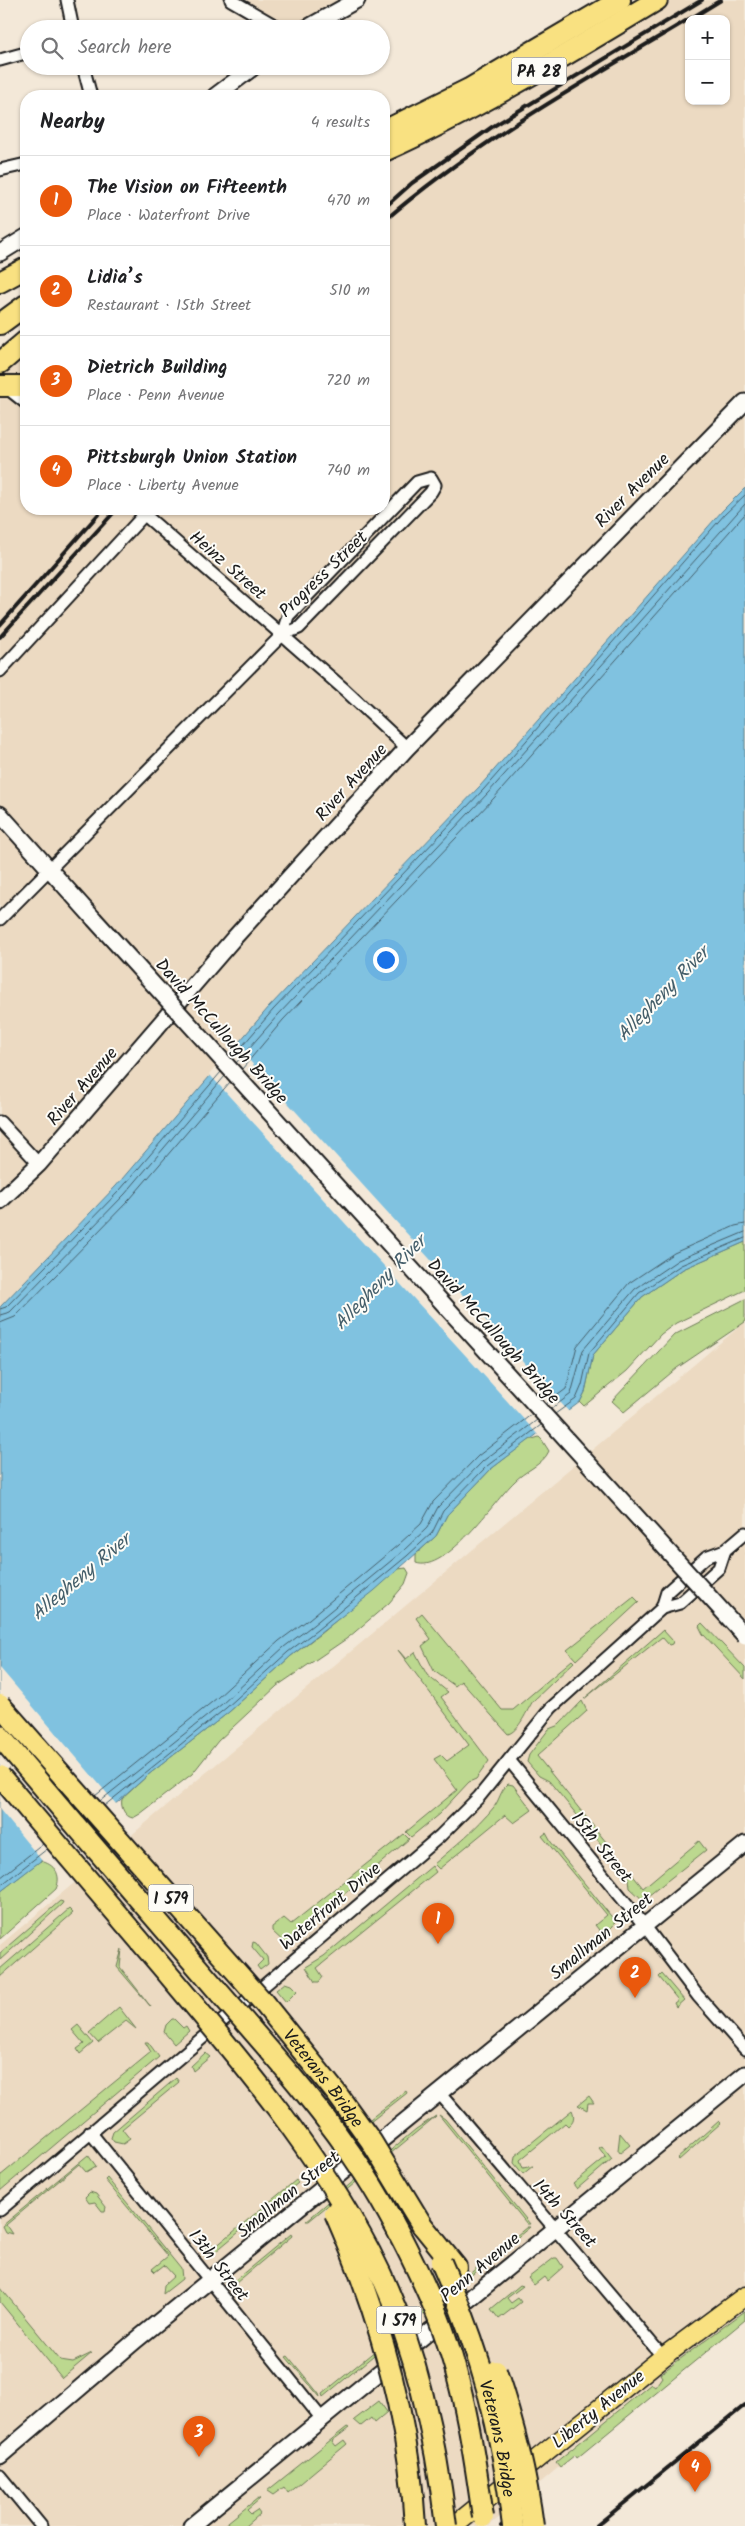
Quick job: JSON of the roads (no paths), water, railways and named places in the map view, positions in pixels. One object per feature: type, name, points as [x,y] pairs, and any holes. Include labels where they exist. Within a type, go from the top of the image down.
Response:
[{"type":"highway","name":"PA 28","points":[[390,129],[468,89],[620,0]]},
{"type":"highway","name":"PA 28","points":[[390,148],[418,136],[553,64],[657,0]]},
{"type":"highway","points":[[390,118],[468,89]]},
{"type":"highway","points":[[0,282],[20,271]]},
{"type":"highway","points":[[0,324],[20,309]]},
{"type":"highway","points":[[0,363],[20,346]]},
{"type":"highway","points":[[3,387],[20,386]]},
{"type":"highway","name":"Veterans Bridge","points":[[0,1705],[263,2002],[337,2094],[371,2141],[422,2225],[463,2312],[482,2364],[497,2422],[513,2526]]},
{"type":"highway","points":[[0,1736],[275,2058],[335,2132],[364,2173],[414,2264],[434,2308],[453,2362],[469,2427],[484,2526]]},
{"type":"highway","name":"I 579","points":[[0,1776],[257,2078],[298,2134],[370,2252],[406,2338],[433,2441],[446,2526]]},
{"type":"highway","points":[[298,2134],[351,2250],[378,2322],[398,2396],[408,2452],[415,2526]]},
{"type":"highway","points":[[422,2225],[456,2267],[474,2310],[514,2424],[527,2480],[533,2526]]},
{"type":"main road","name":"Liberty Avenue","points":[[454,2526],[663,2357],[745,2296]]},
{"type":"street","points":[[67,0],[72,20]]},
{"type":"street","points":[[231,0],[265,20]]},
{"type":"street","points":[[321,20],[357,0]]},
{"type":"street","points":[[0,60],[20,54]]},
{"type":"street","points":[[85,75],[89,90]]},
{"type":"street","points":[[223,90],[242,75]]},
{"type":"street","points":[[0,170],[20,165]]},
{"type":"street","points":[[0,253],[20,240]]},
{"type":"street","points":[[3,387],[20,399]]},
{"type":"street","name":"River Avenue","points":[[0,1202],[39,1164],[234,938],[407,748],[745,402]]},
{"type":"street","name":"Progress Street","points":[[0,920],[49,868],[282,635],[298,628],[431,492],[435,485],[431,478],[417,482],[390,510]]},
{"type":"street","points":[[0,671],[138,515]]},
{"type":"street","name":"Heinz Street","points":[[144,515],[282,635],[407,748]]},
{"type":"street","name":"Progress Street","points":[[282,635],[288,616],[385,515]]},
{"type":"street","name":"David McCullough Bridge","points":[[0,814],[745,1636]]},
{"type":"street","points":[[0,1122],[39,1164]]},
{"type":"street","name":"Waterfront Drive","points":[[662,1608],[667,1592],[706,1557],[725,1550],[745,1532]]},
{"type":"street","name":"Waterfront Drive","points":[[0,2210],[440,1836],[479,1798],[550,1708],[662,1608],[680,1604],[718,1568],[725,1550]]},
{"type":"street","name":"15th Street","points":[[509,1760],[644,1925],[698,1996],[745,2049]]},
{"type":"street","name":"Smallman Street","points":[[0,2456],[209,2281],[440,2094],[743,1844]]},
{"type":"street","name":"Penn Avenue","points":[[191,2526],[745,2074]]},
{"type":"street","name":"14th Street","points":[[440,2094],[545,2219],[557,2228],[663,2357]]},
{"type":"street","name":"13th Street","points":[[90,2132],[322,2419]]},
{"type":"street","points":[[0,2476],[40,2526]]},
{"type":"water","name":"Allegheny River","points":[[745,488],[745,1242],[683,1269],[642,1297],[593,1355],[585,1392],[580,1402],[491,1469],[447,1515],[436,1536],[374,1591],[291,1656],[229,1712],[148,1775],[119,1801],[0,1892],[0,1307],[116,1186],[269,1007],[480,786],[722,511]]},
{"type":"railway","points":[[390,203],[412,183],[492,127],[702,0]]},
{"type":"railway","points":[[697,15],[721,0]]},
{"type":"railway","points":[[390,216],[456,165],[494,139],[685,21]]},
{"type":"railway","points":[[0,625],[98,515]]},
{"type":"railway","points":[[0,637],[112,515]]},
{"type":"railway","points":[[596,2526],[745,2405]]},
{"type":"railway","points":[[501,2526],[535,2499]]},
{"type":"place","name":"The Vision on Fifteenth","points":[[438,1944]]},
{"type":"place","name":"Lidia’s","points":[[635,1998]]},
{"type":"place","name":"Dietrich Building","points":[[199,2457]]},
{"type":"place","name":"Pittsburgh Union Station","points":[[695,2492]]}]
